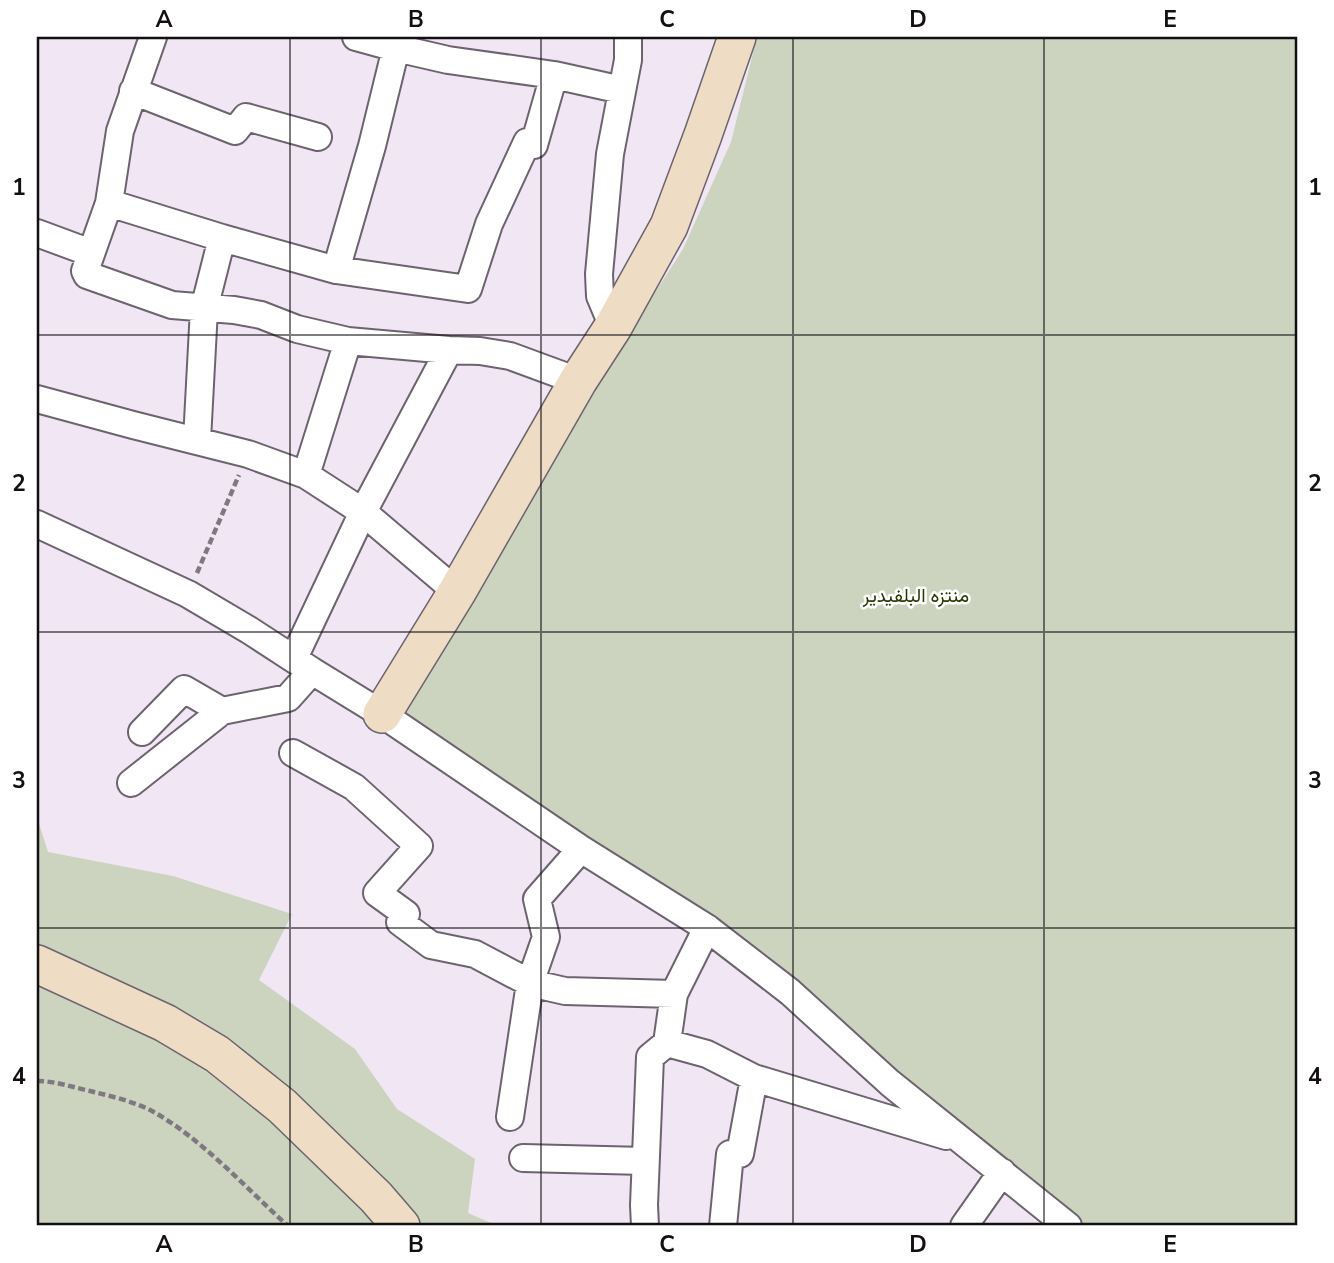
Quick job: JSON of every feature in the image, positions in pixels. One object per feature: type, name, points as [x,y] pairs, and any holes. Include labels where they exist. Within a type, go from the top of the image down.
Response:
[{"type":"street","points":[[153,37],[120,131],[109,203],[85,271],[87,275],[172,305],[234,310],[348,341],[449,351],[480,351],[510,356],[578,381]]},
{"type":"street","points":[[356,37],[448,60],[554,75],[622,90]]},
{"type":"street","points":[[613,327],[600,296],[599,274],[610,154],[628,60],[628,37]]},
{"type":"street","points":[[382,714],[457,592],[578,381],[613,327],[669,226],[737,37]]},
{"type":"street","points":[[335,270],[372,146],[396,48]]},
{"type":"street","points":[[109,203],[335,270],[468,289],[489,224],[527,142],[534,145],[554,75]]},
{"type":"street","points":[[133,91],[235,131],[246,117],[318,138]]},
{"type":"street","points":[[37,233],[91,253]]},
{"type":"street","points":[[197,440],[204,309],[222,238]]},
{"type":"street","points":[[306,475],[348,341]]},
{"type":"street","points":[[131,783],[222,711],[288,698],[363,512],[449,351]]},
{"type":"street","points":[[37,398],[248,454],[306,475],[363,512],[457,592]]},
{"type":"street","points":[[37,524],[188,594],[382,714],[581,849],[708,928],[790,992],[890,1083],[1068,1226]]},
{"type":"street","points":[[142,732],[184,689],[222,711]]},
{"type":"street","points":[[293,753],[354,787],[419,846],[377,893],[406,914],[400,922],[431,945],[475,954],[530,984],[565,991],[674,994]]},
{"type":"street","points":[[510,1118],[530,984],[546,937],[537,899],[581,849]]},
{"type":"street","points":[[645,1226],[643,1205],[650,1057],[667,1043],[674,994],[708,928]]},
{"type":"street","points":[[37,964],[165,1023],[217,1054],[282,1106],[401,1226]]},
{"type":"street","points":[[667,1043],[707,1054],[754,1079],[961,1140]]},
{"type":"street","points":[[723,1226],[730,1153],[740,1154],[754,1079]]},
{"type":"street","points":[[523,1158],[645,1161]]},
{"type":"street","points":[[964,1226],[1002,1172]]},
{"type":"path","points":[[188,594],[248,454]]},
{"type":"path","points":[[37,1081],[51,1081],[106,1095],[149,1110],[203,1147],[288,1226]]},
{"type":"green space","name":"منتزه البلفيدير","points":[[757,37],[1297,37],[1297,1226],[1087,1226],[898,1076],[402,717],[556,447],[683,249],[731,142]]},
{"type":"green space","points":[[37,817],[48,852],[173,876],[292,914],[259,980],[355,1049],[397,1109],[475,1159],[468,1213],[498,1226],[37,1226]]}]
